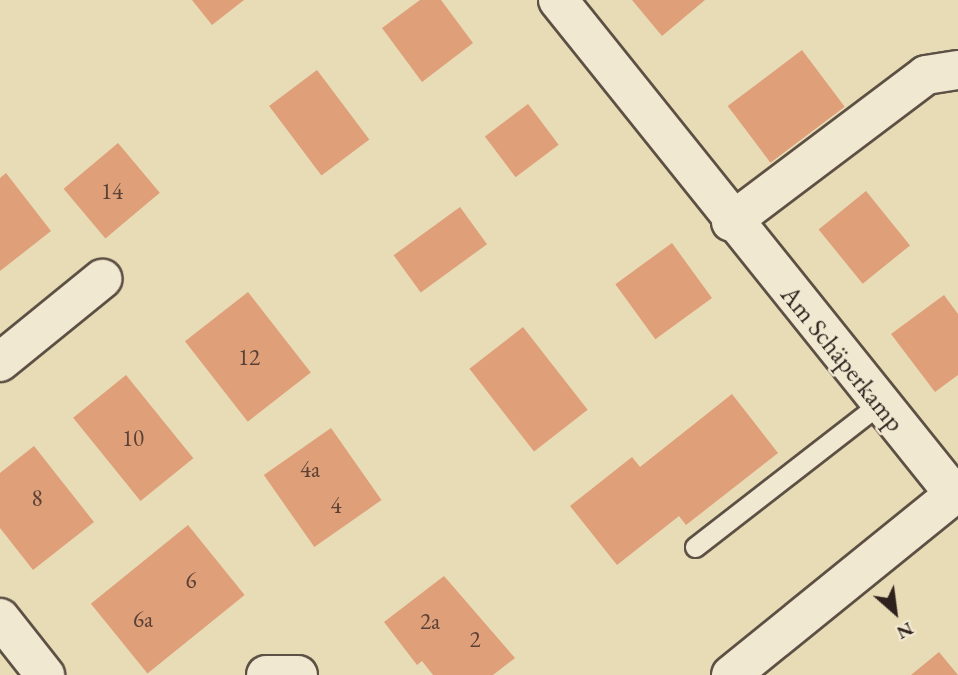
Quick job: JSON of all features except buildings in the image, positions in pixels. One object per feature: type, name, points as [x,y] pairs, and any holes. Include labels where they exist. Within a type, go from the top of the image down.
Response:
[{"type":"street","name":"Am Schäperkamp","points":[[558,0],[878,405],[956,493]]},
{"type":"street","points":[[731,222],[926,75],[958,70]]},
{"type":"street","points":[[0,362],[102,279]]},
{"type":"street","points":[[731,675],[956,493]]},
{"type":"street","points":[[0,618],[45,675]]},
{"type":"street","points":[[266,675],[298,675]]},
{"type":"lane","points":[[695,547],[878,405]]}]
